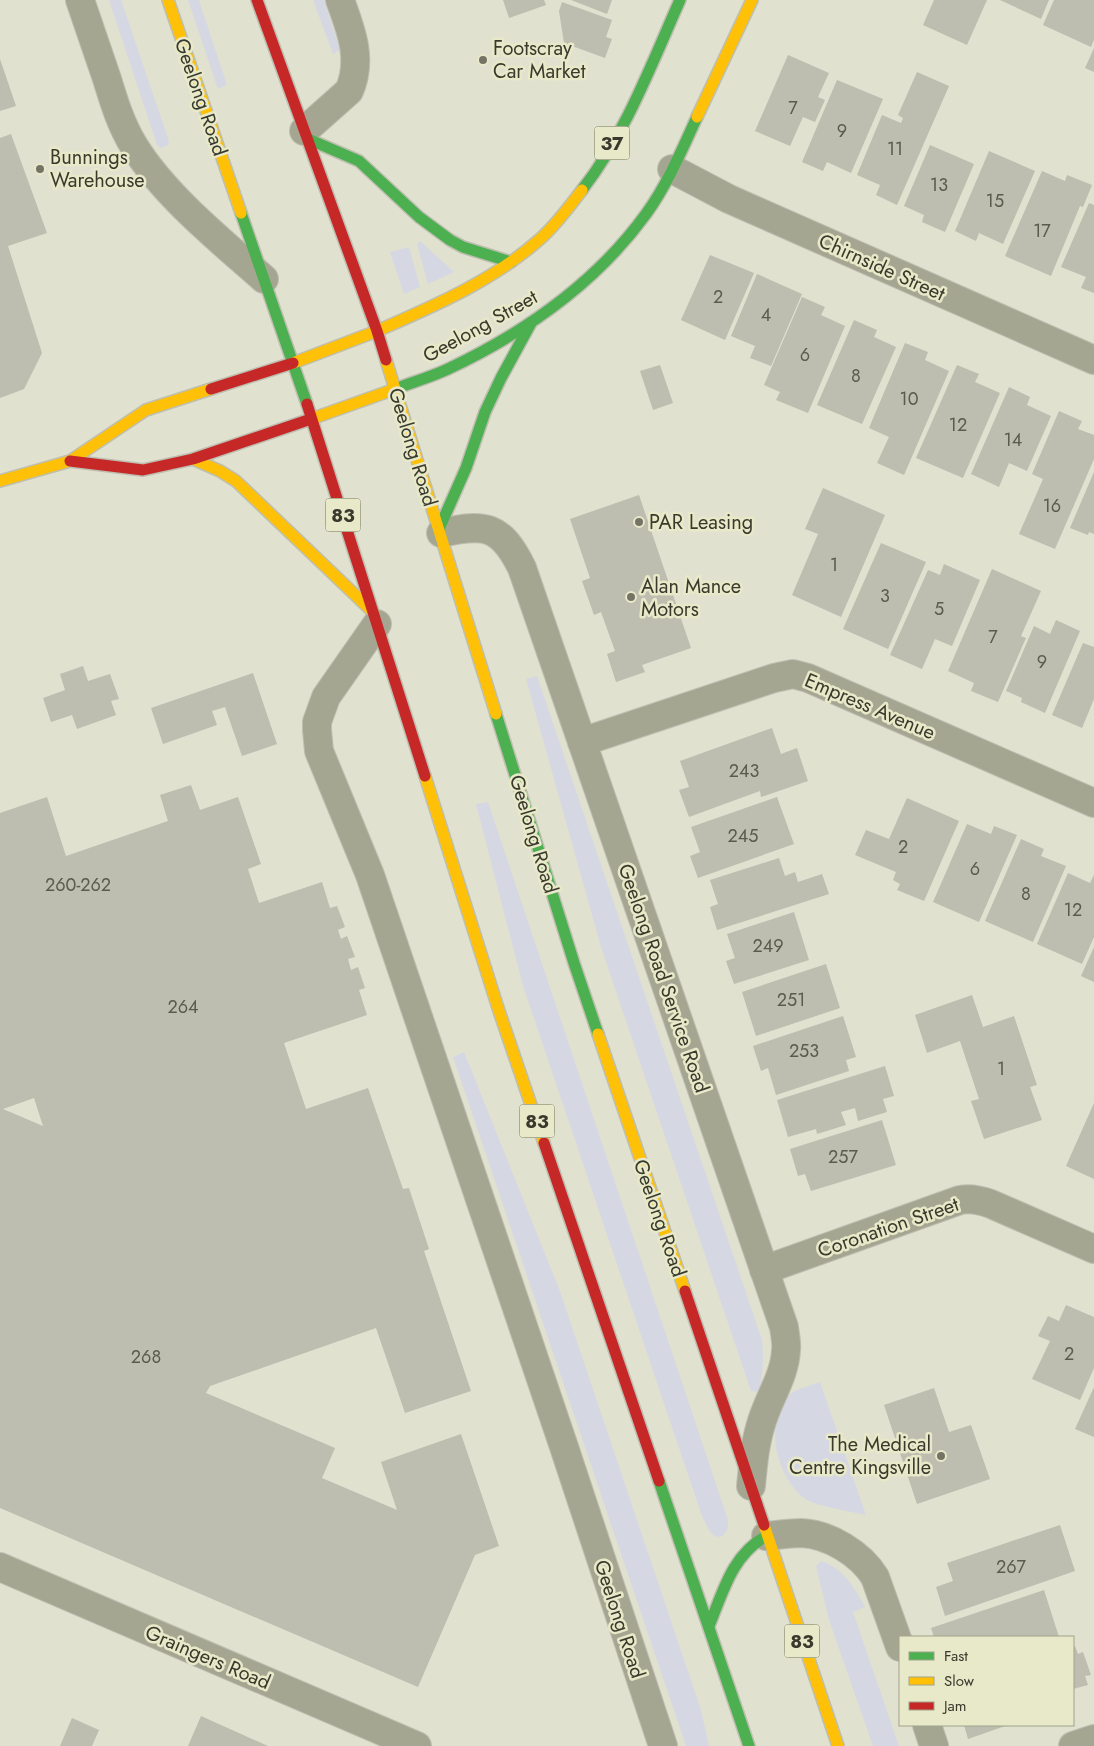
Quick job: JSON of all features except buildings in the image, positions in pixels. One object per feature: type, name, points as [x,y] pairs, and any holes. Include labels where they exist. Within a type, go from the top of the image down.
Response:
[{"type":"main road","name":"Geelong Road","points":[[168,0],[293,363],[498,1008],[749,1746]]},
{"type":"main road","name":"Geelong Road","points":[[256,0],[377,331],[574,963],[838,1746]]},
{"type":"main road","name":"Geelong Street","points":[[0,481],[70,461],[146,410],[293,363],[415,315],[511,262],[541,237],[568,208],[589,179],[611,144],[680,0]]},
{"type":"main road","name":"Geelong Street","points":[[70,461],[143,470],[193,459],[446,370],[532,322],[603,264],[632,233],[651,206],[672,169],[752,0]]},
{"type":"main road","points":[[306,135],[358,161],[419,218],[450,240],[511,262]]},
{"type":"main road","points":[[440,531],[466,468],[480,424],[491,398],[532,322]]},
{"type":"main road","points":[[193,459],[220,471],[236,481],[375,618]]},
{"type":"main road","points":[[709,1626],[736,1564],[754,1542],[766,1536]]},
{"type":"street","name":"Geelong Road","points":[[80,0],[118,111],[134,145],[154,173],[206,227],[264,279]]},
{"type":"street","points":[[306,135],[349,91],[352,83],[356,65],[354,42],[340,0]]},
{"type":"street","name":"Chirnside Street","points":[[672,169],[729,200],[1094,360]]},
{"type":"street","name":"Geelong Road Service Road","points":[[440,531],[481,527],[495,533],[510,547],[522,568],[784,1327],[786,1353],[783,1368],[769,1400],[758,1436],[753,1460],[751,1486]]},
{"type":"street","name":"Geelong Road","points":[[375,618],[326,697],[318,722],[319,751],[370,875],[563,1444],[662,1746]]},
{"type":"street","name":"Empress Avenue","points":[[582,742],[774,678],[793,674],[808,678],[1094,803]]},
{"type":"street","name":"Coronation Street","points":[[764,1270],[960,1200],[970,1199],[991,1204],[1094,1249]]},
{"type":"street","points":[[766,1536],[800,1533],[817,1535],[859,1558],[872,1570],[876,1577],[899,1644]]},
{"type":"street","name":"Graingers Road","points":[[0,1567],[417,1746]]},
{"type":"street","points":[[927,1726],[934,1746]]},
{"type":"street","points":[[1073,1746],[1094,1739]]},
{"type":"shaded area","points":[[109,0],[121,0],[169,141],[168,145],[161,148],[157,145]]},
{"type":"shaded area","points":[[188,0],[199,0],[227,85],[218,89]]},
{"type":"shaded area","points":[[313,0],[324,0],[340,50],[333,54]]},
{"type":"shaded area","points":[[420,241],[454,272],[428,284],[417,244]]},
{"type":"shaded area","points":[[409,247],[420,287],[404,294],[390,252]]},
{"type":"shaded area","points":[[537,676],[762,1340],[763,1366],[759,1392],[751,1391],[601,947],[526,679]]},
{"type":"shaded area","points":[[488,802],[728,1520],[727,1531],[719,1537],[712,1534],[702,1516],[523,986],[476,804]]},
{"type":"shaded area","points":[[464,1052],[560,1291],[701,1710],[709,1746],[686,1746],[453,1057]]},
{"type":"shaded area","points":[[820,1382],[866,1515],[826,1507],[807,1500],[788,1480],[781,1466],[775,1435],[776,1420],[781,1406],[792,1393]]},
{"type":"shaded area","points":[[821,1561],[842,1573],[853,1586],[865,1607],[853,1612],[899,1746],[873,1746],[829,1620],[816,1566]]},
{"type":"traffic: fast","points":[[582,190],[612,146],[625,122],[680,0]]},
{"type":"traffic: fast","points":[[395,389],[429,377],[476,355],[531,322],[581,284],[626,239],[654,203],[680,155],[697,117]]},
{"type":"traffic: fast","points":[[308,139],[359,161],[419,217],[450,240],[463,247],[511,262]]},
{"type":"traffic: fast","points":[[241,213],[307,404]]},
{"type":"traffic: fast","points":[[439,529],[466,468],[485,412],[531,323]]},
{"type":"traffic: fast","points":[[496,714],[598,1034]]},
{"type":"traffic: fast","points":[[659,1481],[749,1746]]},
{"type":"traffic: fast","points":[[709,1626],[730,1575],[745,1553],[766,1536]]},
{"type":"traffic: slow","points":[[168,0],[241,213]]},
{"type":"traffic: slow","points":[[697,117],[752,0]]},
{"type":"traffic: slow","points":[[377,331],[420,312],[503,268],[546,234],[582,190]]},
{"type":"traffic: slow","points":[[293,363],[377,331]]},
{"type":"traffic: slow","points":[[386,360],[496,714]]},
{"type":"traffic: slow","points":[[0,481],[70,461],[146,410],[211,389]]},
{"type":"traffic: slow","points":[[311,419],[395,389]]},
{"type":"traffic: slow","points":[[193,459],[220,471],[236,481],[373,612]]},
{"type":"traffic: slow","points":[[425,776],[498,1008],[544,1143]]},
{"type":"traffic: slow","points":[[598,1034],[685,1291]]},
{"type":"traffic: slow","points":[[764,1525],[838,1746]]},
{"type":"traffic: jam","points":[[257,0],[386,360]]},
{"type":"traffic: jam","points":[[211,389],[293,363]]},
{"type":"traffic: jam","points":[[307,404],[425,776]]},
{"type":"traffic: jam","points":[[70,461],[143,470],[193,459],[311,419]]},
{"type":"traffic: jam","points":[[544,1143],[659,1481]]},
{"type":"traffic: jam","points":[[685,1291],[764,1525]]},
{"type":"place","name":"Footscray Car Market","points":[[483,60]]},
{"type":"place","name":"Bunnings Warehouse","points":[[40,169]]},
{"type":"place","name":"PAR Leasing","points":[[639,522]]},
{"type":"place","name":"Alan Mance Motors","points":[[631,597]]},
{"type":"place","name":"The Medical Centre Kingsville","points":[[941,1456]]}]
